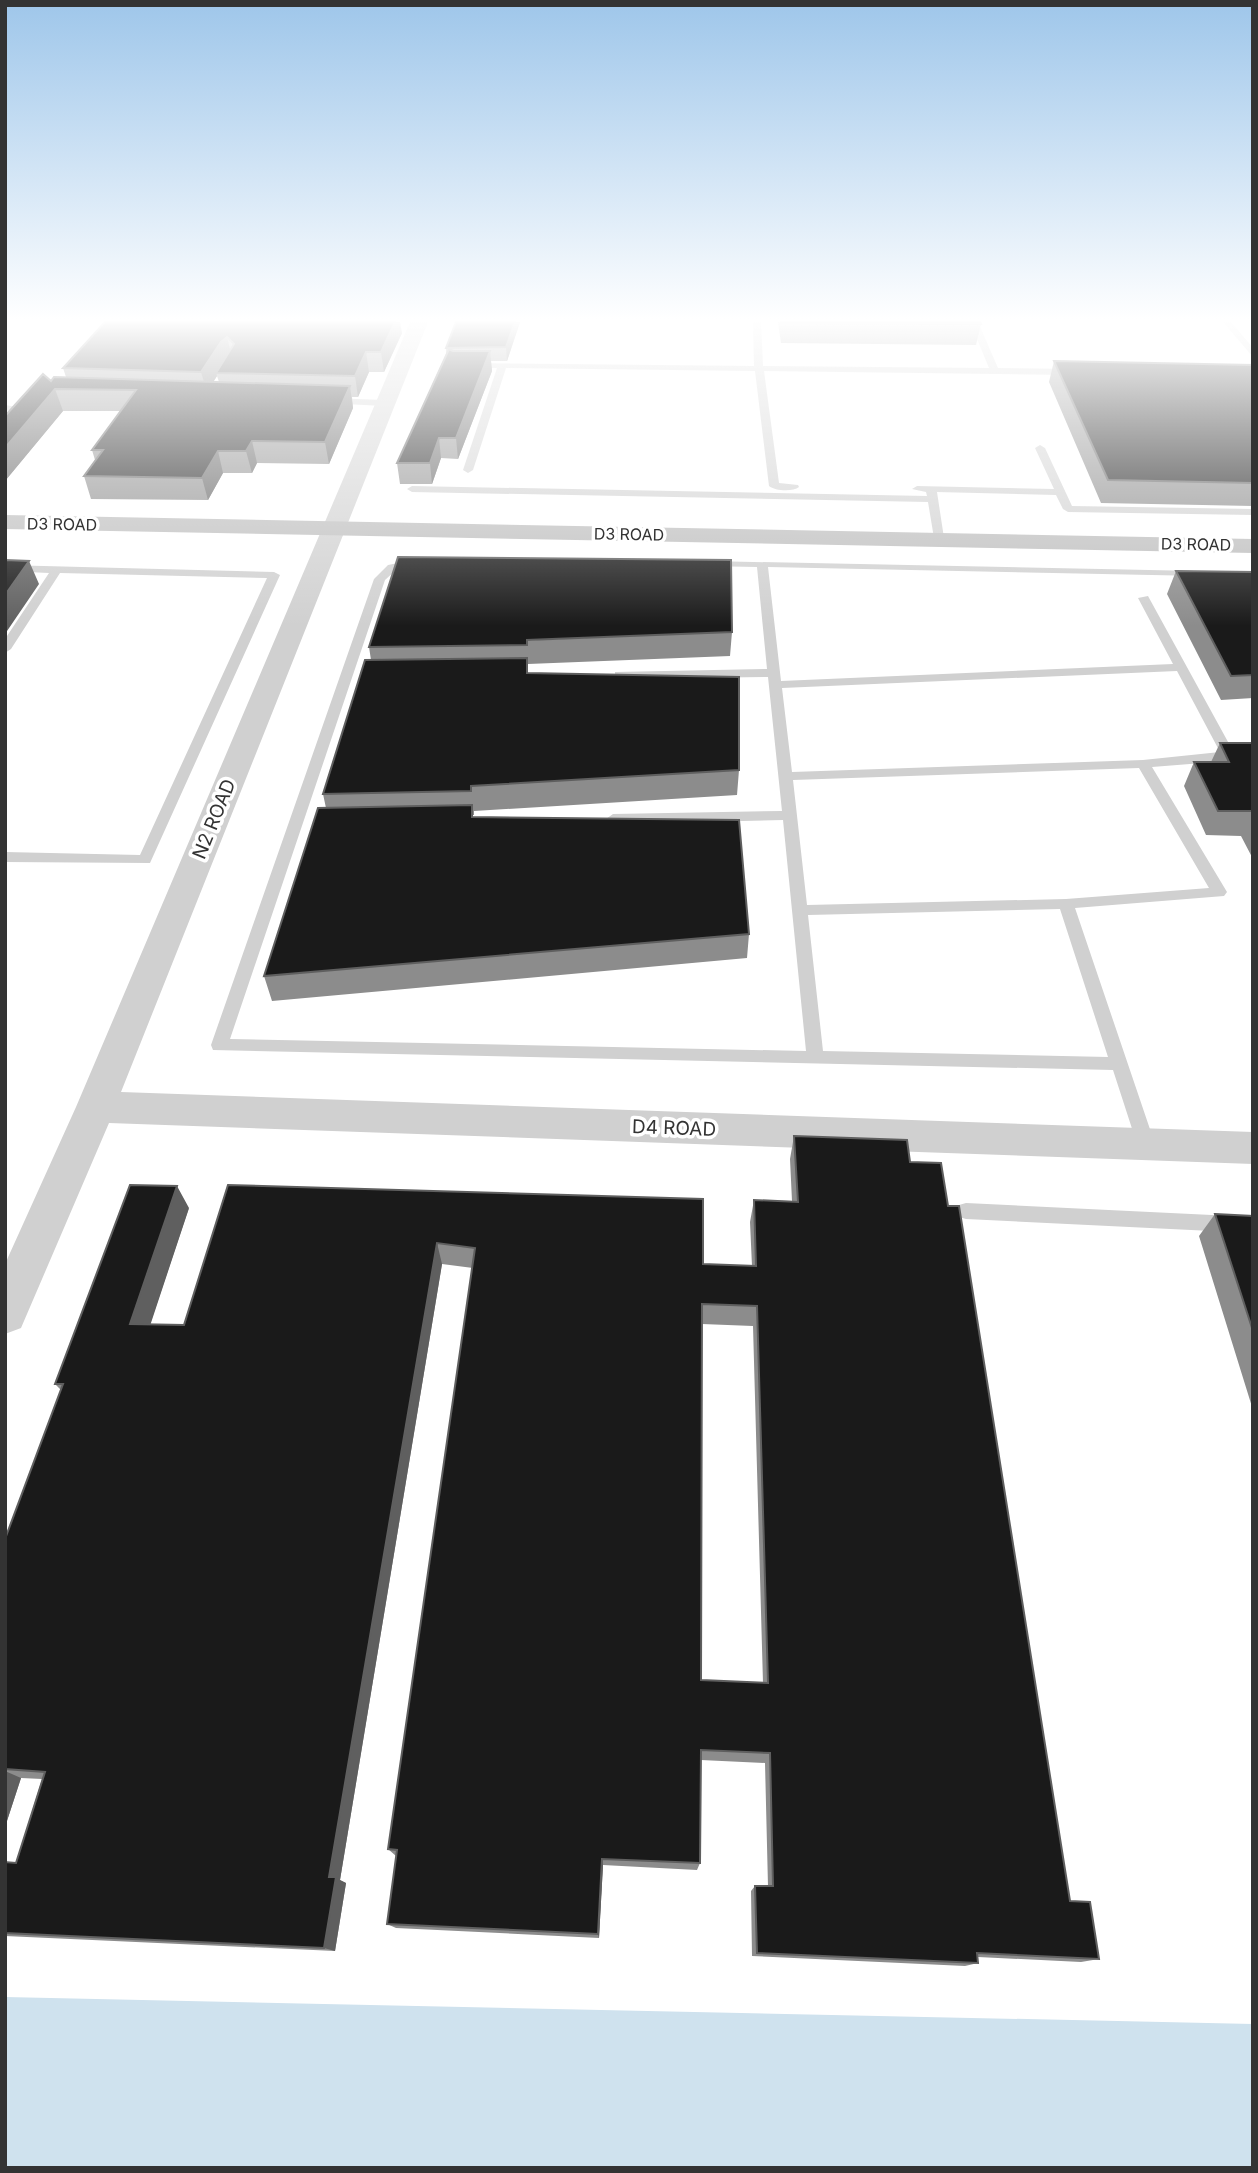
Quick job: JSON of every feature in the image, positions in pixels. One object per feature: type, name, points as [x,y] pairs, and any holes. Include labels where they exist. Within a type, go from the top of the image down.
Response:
[{"type":"main road","name":"D3 ROAD","points":[[5,522],[331,531],[939,538],[1253,546]]},
{"type":"street","name":"N2 ROAD","points":[[5,1314],[96,1107],[376,423]]},
{"type":"street","name":"D4 ROAD","points":[[96,1107],[1253,1148]]},
{"type":"lane","points":[[468,470],[483,423]]},
{"type":"lane","points":[[767,423],[774,486],[932,494]]},
{"type":"lane","points":[[1040,448],[1068,509],[1253,512]]},
{"type":"lane","points":[[412,489],[932,494],[1060,492]]},
{"type":"lane","points":[[932,494],[939,538]]},
{"type":"lane","points":[[441,562],[402,563],[385,572],[380,579],[353,678],[301,827],[219,1045],[1118,1064]]},
{"type":"lane","points":[[692,564],[1212,575]]},
{"type":"lane","points":[[762,564],[815,1057]]},
{"type":"lane","points":[[5,568],[274,575],[145,860],[5,857]]},
{"type":"lane","points":[[5,649],[57,569]]},
{"type":"lane","points":[[1144,598],[1228,755]]},
{"type":"lane","points":[[608,675],[775,679],[1181,667]]},
{"type":"lane","points":[[786,776],[1143,764],[1253,755]]},
{"type":"lane","points":[[800,910],[1066,904],[1219,892],[1143,764]]},
{"type":"lane","points":[[597,820],[790,815]]},
{"type":"lane","points":[[1066,904],[1146,1144]]},
{"type":"lane","points":[[966,1210],[1253,1225]]},
{"type":"water","points":[[5,1997],[1253,2024],[1253,2168],[5,2168]]},
{"type":"building","points":[[5,423],[26,423],[5,448]]},
{"type":"building","points":[[112,423],[333,423],[325,442],[252,441],[246,451],[218,451],[202,478],[84,476],[103,450],[92,450]]},
{"type":"building","points":[[415,423],[462,423],[456,438],[439,438],[430,463],[397,463]]},
{"type":"building","points":[[1082,423],[1253,423],[1253,483],[1108,480]]},
{"type":"building","points":[[398,557],[731,560],[732,632],[527,640],[527,645],[369,647]]},
{"type":"building","points":[[5,560],[29,561],[5,595]]},
{"type":"building","points":[[1176,571],[1253,572],[1253,675],[1231,676]]},
{"type":"building","points":[[527,658],[527,673],[739,677],[739,770],[471,786],[471,791],[323,794],[365,660]]},
{"type":"building","points":[[1220,743],[1253,743],[1253,811],[1218,811],[1194,762],[1229,762]]},
{"type":"building","points":[[472,805],[472,817],[739,820],[749,934],[264,976],[318,808]]},
{"type":"building","points":[[794,1136],[907,1140],[910,1162],[941,1163],[948,1206],[959,1206],[1070,1901],[1090,1902],[1099,1959],[977,1953],[978,1963],[757,1953],[755,1886],[773,1886],[770,1753],[701,1750],[700,1863],[602,1859],[598,1934],[387,1924],[397,1850],[388,1849],[475,1248],[437,1243],[329,1877],[336,1877],[324,1948],[5,1933],[5,1862],[16,1863],[45,1772],[5,1769],[5,1539],[63,1384],[55,1384],[130,1185],[177,1186],[130,1324],[184,1325],[228,1185],[703,1199],[703,1264],[756,1266],[754,1200],[798,1202]],"holes":[[[702,1304],[757,1306],[768,1683],[701,1680]]]},
{"type":"building","points":[[1215,1214],[1253,1216],[1253,1331]]}]
